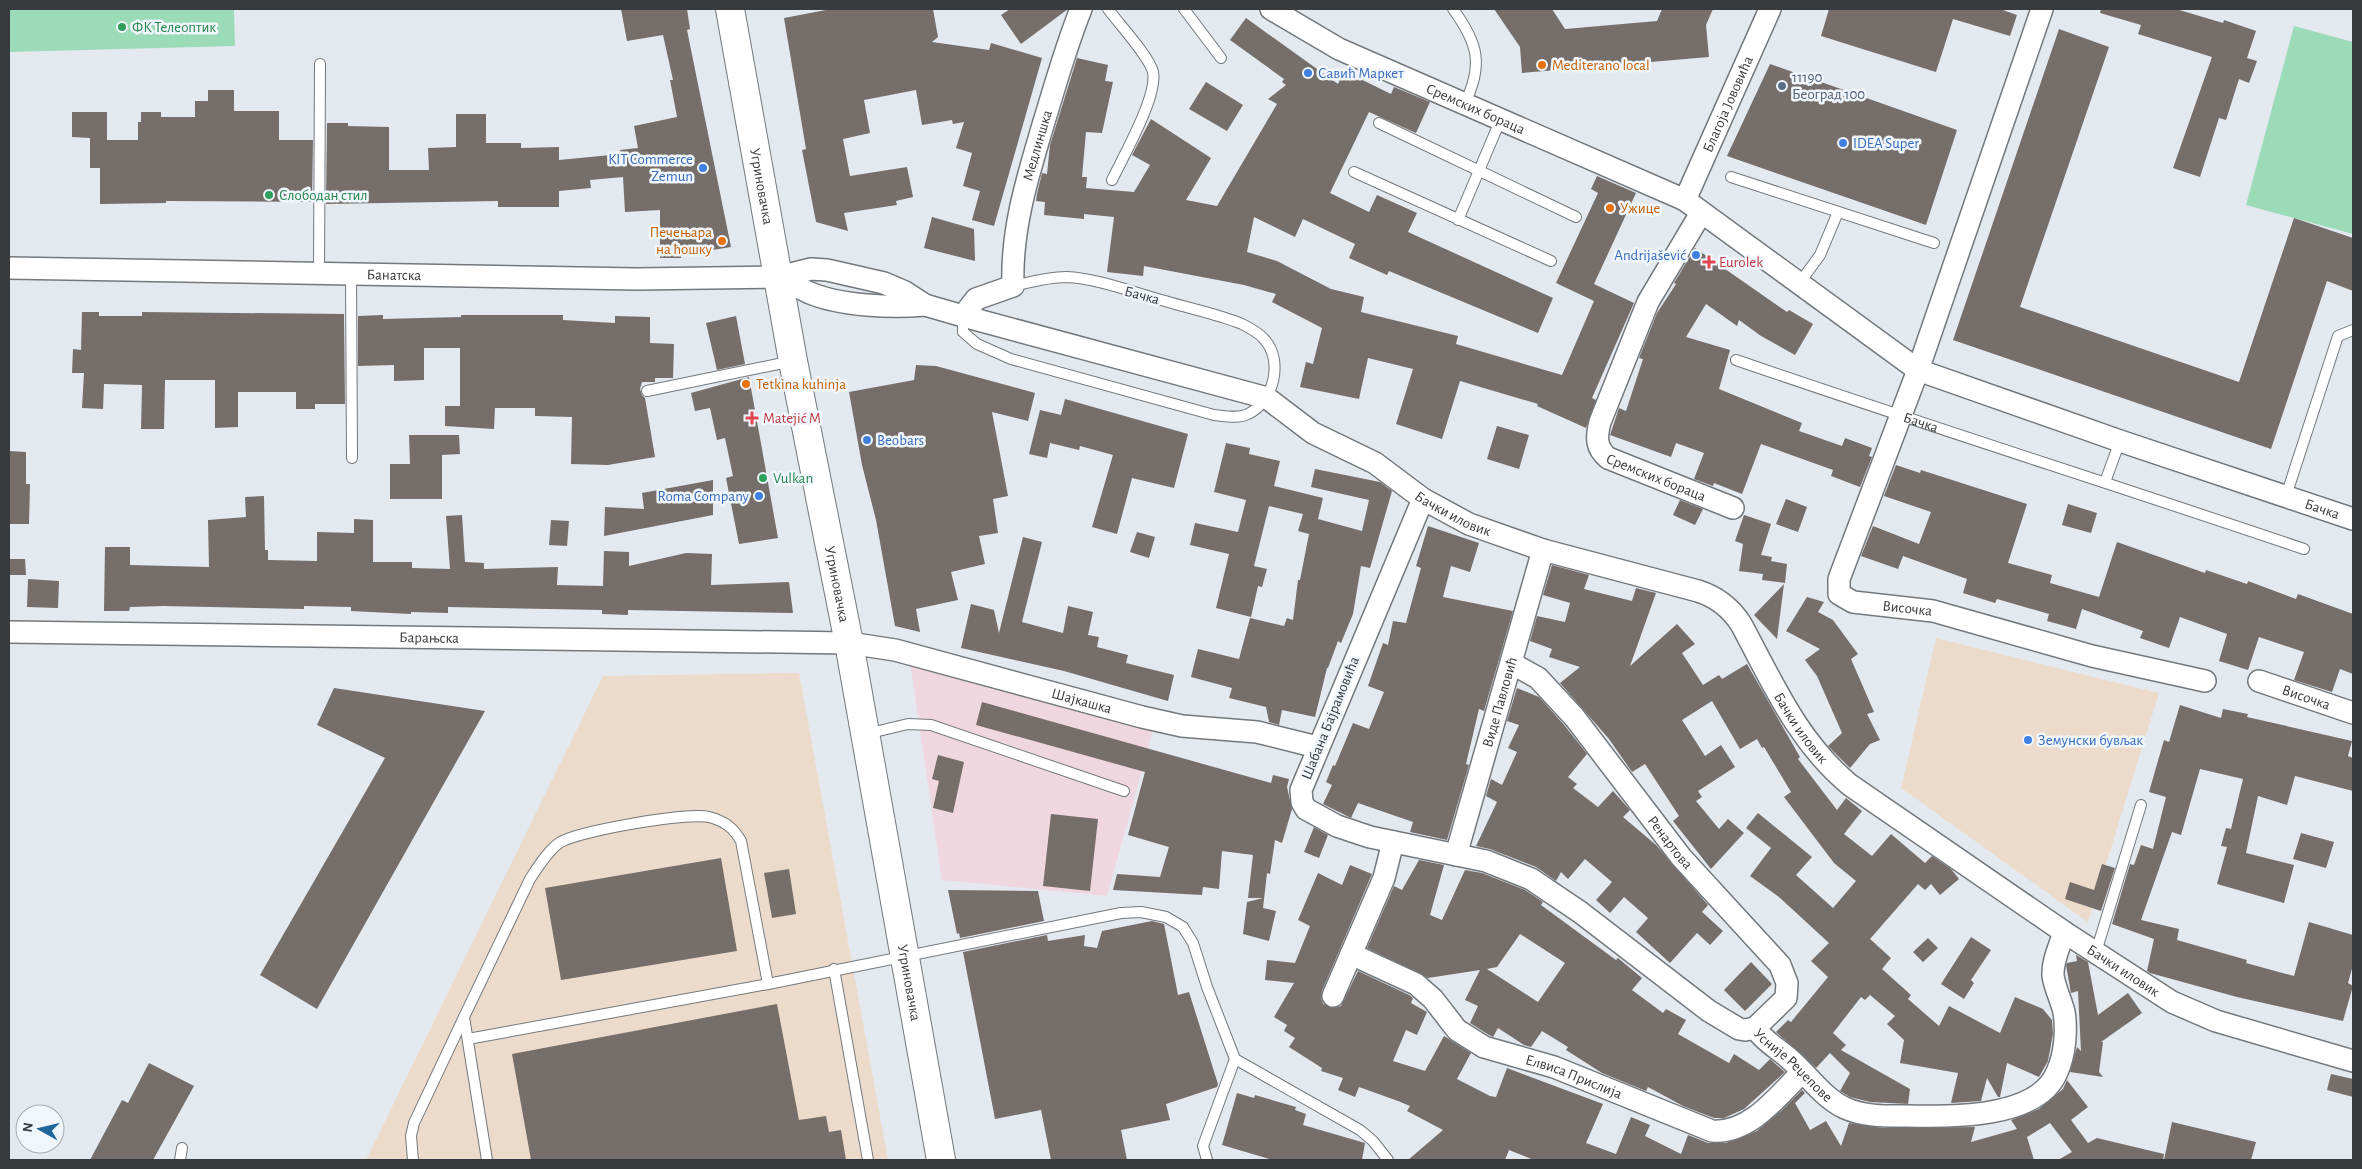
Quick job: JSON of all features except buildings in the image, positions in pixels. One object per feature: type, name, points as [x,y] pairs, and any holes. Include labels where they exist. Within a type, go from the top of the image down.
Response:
[{"type":"main road","name":"Угриновачка","points":[[730,9],[793,361],[849,643],[941,1160]]},
{"type":"street","name":"Медлиншка","points":[[1013,286],[1013,248],[1020,206],[1058,76],[1081,9]]},
{"type":"street","name":"Сремских бораца","points":[[1271,9],[1339,49],[1684,200]]},
{"type":"street","name":"Благоја Јововића","points":[[1684,200],[1770,9]]},
{"type":"street","points":[[1918,370],[2042,9]]},
{"type":"street","name":"Бачка","points":[[1684,200],[1918,370],[2120,441],[2353,519]]},
{"type":"street","name":"Сремских бораца","points":[[1701,214],[1648,302],[1600,422],[1597,440],[1598,447],[1608,458],[1734,508]]},
{"type":"street","name":"Банатска","points":[[9,268],[636,279],[779,277]]},
{"type":"street","points":[[779,277],[811,293],[828,298],[878,306],[925,305],[1267,398]]},
{"type":"street","name":"Бачка","points":[[963,316],[976,299],[1013,286]]},
{"type":"street","name":"Височка","points":[[1918,370],[1839,579],[1840,594],[1845,599],[1853,602],[1933,611],[2092,656],[2206,681]]},
{"type":"street","name":"Бачки иловик","points":[[1267,398],[1313,433],[1375,463],[1423,500],[1469,524],[1543,550],[1703,593],[1725,604],[1741,624],[1794,723],[1807,742],[1833,771],[1850,785],[2064,932],[2172,1002],[2192,1012],[2353,1061]]},
{"type":"street","name":"Шабана Бајрамовића","points":[[1393,842],[1351,832],[1312,814],[1302,802],[1301,790],[1317,748],[1423,500]]},
{"type":"street","name":"Виде Павловић","points":[[1456,855],[1543,550]]},
{"type":"street","name":"Барањска","points":[[9,632],[849,643]]},
{"type":"street","name":"Шајкашка","points":[[849,643],[895,650],[1142,717],[1182,726],[1257,732],[1317,748]]},
{"type":"street","name":"Ренартова","points":[[1511,663],[1538,678],[1576,718],[1681,857],[1780,965],[1788,983],[1786,998],[1755,1028]]},
{"type":"street","name":"Височка","points":[[2259,681],[2353,713]]},
{"type":"street","points":[[1333,996],[1384,878],[1393,842]]},
{"type":"street","name":"Усније Реџепове","points":[[1393,842],[1486,861],[1532,879],[1574,908],[1709,1011],[1739,1029],[1755,1028],[1761,1037],[1842,1107],[1873,1115],[1945,1117],[1988,1114],[2028,1100],[2050,1084],[2057,1072],[2061,1058],[2064,1035],[2064,1013],[2053,975],[2056,957],[2064,932]]},
{"type":"street","name":"Елвиса Прислија","points":[[1351,954],[1416,984],[1433,1000],[1457,1030],[1484,1047],[1554,1068],[1712,1131],[1731,1130],[1754,1118],[1802,1072]]},
{"type":"lane","points":[[1108,9],[1147,61],[1154,80],[1150,100],[1112,180]]},
{"type":"lane","points":[[1184,9],[1221,58]]},
{"type":"lane","points":[[1453,9],[1472,36],[1476,57],[1476,77],[1464,105]]},
{"type":"lane","points":[[320,64],[320,273]]},
{"type":"lane","points":[[1458,220],[1500,121]]},
{"type":"lane","points":[[1379,123],[1576,217]]},
{"type":"lane","points":[[1354,172],[1551,261]]},
{"type":"lane","points":[[1731,177],[1934,243]]},
{"type":"lane","points":[[1798,284],[1820,255],[1838,212]]},
{"type":"lane","points":[[351,274],[352,458]]},
{"type":"lane","name":"Бачка","points":[[1013,286],[1052,277],[1068,277],[1141,294],[1241,324],[1264,339],[1274,357],[1273,379],[1267,398]]},
{"type":"lane","points":[[963,316],[962,332],[968,338],[991,350],[1010,359],[1110,388],[1214,415],[1230,417],[1247,414],[1258,408],[1267,398]]},
{"type":"lane","points":[[2286,496],[2338,336],[2353,330]]},
{"type":"lane","name":"Бачка","points":[[1736,360],[1900,417],[2105,482],[2304,550]]},
{"type":"lane","points":[[647,391],[793,361]]},
{"type":"lane","points":[[2105,482],[2120,441]]},
{"type":"lane","points":[[865,734],[908,724],[931,725],[1124,791]]},
{"type":"lane","points":[[2096,952],[2141,805]]},
{"type":"lane","points":[[413,1160],[411,1136],[414,1123],[530,878],[542,862],[560,844],[578,836],[689,815],[708,817],[726,823],[734,829],[741,841],[768,984]]},
{"type":"lane","points":[[468,1039],[768,984],[834,969],[1122,913],[1141,912],[1166,917],[1184,927],[1193,943],[1207,987],[1235,1059],[1360,1130],[1373,1140],[1388,1160]]},
{"type":"lane","points":[[834,969],[868,1160]]},
{"type":"lane","points":[[464,1017],[487,1160]]},
{"type":"lane","points":[[1207,1160],[1203,1146],[1235,1059]]},
{"type":"lane","points":[[180,1160],[182,1148]]},
{"type":"shaded area","name":"Земунски бувљак","points":[[1936,638],[2159,693],[2088,922],[1901,788]]},
{"type":"shaded area","points":[[910,662],[1154,727],[1107,896],[942,880]]},
{"type":"shaded area","points":[[799,673],[888,1160],[366,1160],[603,676]]},
{"type":"green space","name":"ФК Телеоптик","points":[[9,9],[234,9],[235,46],[9,52]]},
{"type":"green space","points":[[2294,26],[2353,42],[2353,234],[2246,205]]},
{"type":"place","name":"ФК Телеоптик","points":[[122,27]]},
{"type":"place","name":"Mediterano local","points":[[1542,65]]},
{"type":"place","name":"Савић Маркет","points":[[1308,73]]},
{"type":"place","name":"11190 Београд 100","points":[[1782,86]]},
{"type":"place","name":"IDEA Super","points":[[1843,143]]},
{"type":"place","name":"KIT Commerce Zemun","points":[[703,168]]},
{"type":"place","name":"Слободан стил","points":[[269,195]]},
{"type":"place","name":"Ужице","points":[[1610,208]]},
{"type":"place","name":"Печењара на ћошку","points":[[722,241]]},
{"type":"place","name":"Andrijašević","points":[[1696,255]]},
{"type":"place","name":"Eurolek","points":[[1709,262]]},
{"type":"place","name":"Tetkina kuhinja","points":[[746,384]]},
{"type":"place","name":"Matejić M","points":[[752,418]]},
{"type":"place","name":"Beobars","points":[[867,440]]},
{"type":"place","name":"Vulkan","points":[[763,478]]},
{"type":"place","name":"Roma Company","points":[[759,496]]},
{"type":"place","name":"Земунски бувљак","points":[[2028,740]]}]
